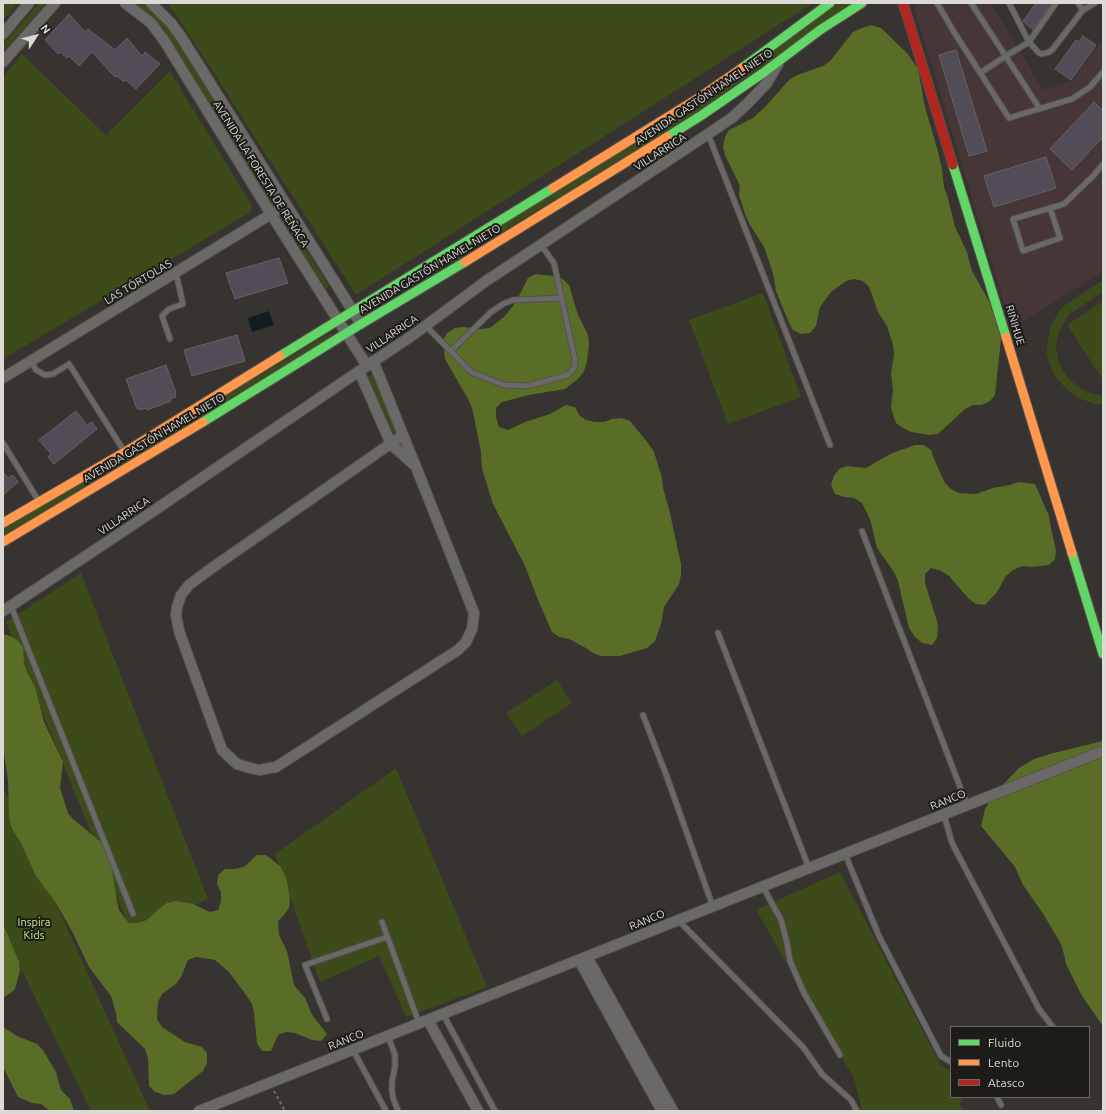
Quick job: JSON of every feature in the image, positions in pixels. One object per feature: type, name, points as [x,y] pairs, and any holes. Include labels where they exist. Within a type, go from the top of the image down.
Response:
[{"type":"main road","name":"AVENIDA GASTÓN HAMEL NIETO","points":[[3,523],[124,452],[618,148],[694,100],[770,48],[830,3]]},
{"type":"main road","name":"AVENIDA GASTÓN HAMEL NIETO","points":[[3,542],[173,441],[346,333],[482,252],[702,115],[820,30],[862,3]]},
{"type":"main road","name":"RIÑIHUE","points":[[903,3],[1103,654]]},
{"type":"street","points":[[3,34],[29,3]]},
{"type":"street","points":[[3,62],[55,3]]},
{"type":"street","name":"AVENIDA LA FORESTA DE REÑACA","points":[[125,3],[151,23],[166,42],[366,366]]},
{"type":"street","name":"AVENIDA LA FORESTA DE REÑACA","points":[[151,3],[171,23],[180,35],[361,324]]},
{"type":"street","name":"VILLARRICA","points":[[7,608],[426,326],[486,281],[708,134],[748,103],[767,83],[779,61]]},
{"type":"street","name":"LAS TÓRTOLAS","points":[[3,378],[286,205]]},
{"type":"street","points":[[366,366],[403,435],[474,613],[474,621],[469,637],[458,650],[276,767],[259,770],[237,764],[222,750],[179,631],[176,615],[179,599],[189,585],[403,435]]},
{"type":"street","points":[[366,366],[391,444],[416,467]]},
{"type":"street","name":"RANCO","points":[[199,1111],[1103,751]]},
{"type":"street","points":[[583,958],[662,1111]]},
{"type":"street","points":[[583,958],[673,1111]]},
{"type":"street","points":[[424,1022],[478,1111]]},
{"type":"lane","points":[[937,3],[1009,118],[1072,99],[1090,87],[1103,72]]},
{"type":"lane","points":[[971,3],[1040,109]]},
{"type":"lane","points":[[1009,3],[1029,42],[1039,53],[1045,54],[1049,52],[1083,10],[1095,3]]},
{"type":"lane","points":[[980,73],[1029,42],[1056,3]]},
{"type":"lane","points":[[1078,3],[1083,10]]},
{"type":"lane","points":[[708,134],[830,444]]},
{"type":"lane","points":[[1050,208],[1060,238],[1023,251],[1013,219],[1050,208],[1064,204],[1094,175],[1103,164]]},
{"type":"lane","points":[[426,326],[471,372],[504,385],[528,386],[568,375],[574,368],[575,360],[554,263],[541,244]]},
{"type":"lane","points":[[170,339],[162,316],[169,309],[183,304],[176,273]]},
{"type":"lane","points":[[451,351],[490,312],[503,304],[513,300],[562,298]]},
{"type":"lane","points":[[31,361],[36,370],[45,375],[53,374],[69,364],[124,452]]},
{"type":"lane","points":[[3,443],[39,502]]},
{"type":"lane","points":[[862,531],[968,805]]},
{"type":"lane","points":[[7,608],[133,914]]},
{"type":"lane","points":[[718,633],[809,868]]},
{"type":"lane","points":[[643,715],[667,777],[713,907]]},
{"type":"lane","points":[[944,815],[952,843],[1039,1009],[1052,1026]]},
{"type":"lane","points":[[845,854],[879,936],[941,1056],[950,1061]]},
{"type":"lane","points":[[763,887],[781,920],[790,961],[804,993],[840,1055]]},
{"type":"lane","points":[[678,920],[803,1047],[822,1074],[851,1100],[857,1111]]},
{"type":"lane","points":[[382,922],[424,1022]]},
{"type":"lane","points":[[327,1019],[305,965],[387,936]]},
{"type":"lane","points":[[443,1014],[495,1111]]},
{"type":"lane","points":[[388,1036],[395,1055],[392,1090],[398,1111]]},
{"type":"lane","points":[[353,1050],[386,1111]]},
{"type":"lane","points":[[998,1098],[1001,1105]]},
{"type":"path","points":[[270,1083],[285,1111]]},
{"type":"shaded area","points":[[991,3],[1043,90],[1073,80],[1103,39],[1103,271],[1012,329],[913,4]]},
{"type":"shaded area","points":[[269,311],[274,325],[252,332],[248,318]]},
{"type":"green space","points":[[3,3],[18,3],[3,20]]},
{"type":"green space","points":[[39,3],[46,3],[3,52],[3,44]]},
{"type":"green space","points":[[135,3],[145,3],[152,9],[168,27],[186,52],[276,204],[272,205],[163,28]]},
{"type":"green space","points":[[167,3],[813,3],[356,295],[179,19]]},
{"type":"green space","points":[[838,3],[852,3],[691,116],[435,273],[434,271],[454,255],[776,50]]},
{"type":"green space","points":[[871,25],[881,28],[907,53],[918,69],[925,107],[937,148],[942,169],[944,187],[955,227],[967,252],[972,271],[990,303],[1001,339],[995,395],[990,401],[982,405],[973,405],[965,409],[938,434],[929,435],[911,432],[896,423],[891,406],[893,390],[891,373],[894,355],[893,345],[887,326],[878,312],[869,287],[863,281],[854,279],[846,281],[831,292],[820,307],[816,326],[810,333],[801,334],[793,330],[776,291],[773,273],[764,247],[745,214],[739,195],[740,186],[725,155],[723,147],[725,137],[729,130],[753,118],[789,80],[797,75],[823,66],[830,61],[853,32]]},
{"type":"green space","points":[[22,54],[106,135],[170,71],[252,206],[251,212],[3,359],[3,77]]},
{"type":"green space","points":[[282,216],[285,216],[329,286],[326,289],[281,218]]},
{"type":"green space","points":[[535,274],[554,276],[563,279],[569,285],[578,315],[588,335],[589,344],[587,362],[584,371],[579,378],[565,389],[529,395],[502,402],[496,408],[496,417],[499,427],[508,430],[525,422],[550,414],[566,405],[575,407],[579,415],[586,420],[604,422],[621,418],[630,421],[654,452],[669,509],[681,564],[679,584],[664,607],[661,624],[655,641],[647,648],[620,656],[601,656],[569,639],[559,637],[552,632],[525,566],[493,504],[482,469],[481,452],[472,408],[445,359],[443,340],[447,333],[455,328],[463,327],[481,329],[490,328],[505,316],[516,302],[528,278]]},
{"type":"green space","points":[[1103,280],[1103,292],[1068,315],[1059,332],[1056,345],[1058,360],[1069,379],[1087,392],[1103,396],[1103,404],[1095,404],[1078,398],[1064,387],[1053,373],[1047,355],[1047,346],[1050,328],[1059,311],[1065,305]]},
{"type":"green space","points":[[763,293],[801,397],[728,424],[689,320]]},
{"type":"green space","points":[[1103,301],[1103,380],[1067,325]]},
{"type":"green space","points":[[332,332],[331,336],[152,447],[3,536],[3,529]]},
{"type":"green space","points":[[372,374],[397,430],[395,433],[392,432],[368,377]]},
{"type":"green space","points":[[915,445],[924,445],[931,450],[945,483],[951,489],[959,493],[976,494],[1018,482],[1035,484],[1049,516],[1056,550],[1055,559],[1049,565],[1031,567],[1022,566],[1013,570],[1006,576],[997,592],[985,605],[976,604],[968,598],[949,576],[941,571],[931,568],[925,574],[925,583],[937,621],[938,629],[937,638],[932,645],[922,643],[915,637],[909,628],[898,581],[894,572],[877,548],[870,519],[862,503],[854,498],[835,494],[831,485],[834,476],[839,469],[847,466],[866,468],[890,454]]},
{"type":"green space","points":[[81,573],[208,899],[131,932],[6,622]]},
{"type":"green space","points":[[3,634],[17,640],[23,647],[24,664],[35,687],[44,722],[63,762],[60,788],[68,813],[102,843],[107,850],[110,857],[119,910],[124,917],[129,923],[138,923],[147,920],[167,903],[176,901],[193,904],[210,912],[218,910],[221,901],[221,892],[217,884],[218,875],[225,869],[244,867],[257,855],[266,855],[280,866],[287,882],[290,899],[289,908],[278,921],[279,935],[287,951],[294,985],[305,998],[312,1015],[327,1034],[321,1041],[312,1040],[295,1033],[286,1032],[278,1035],[271,1051],[262,1051],[257,1043],[252,1004],[246,995],[229,972],[215,960],[196,957],[188,960],[181,977],[176,984],[162,994],[158,1002],[157,1019],[162,1027],[185,1042],[202,1047],[207,1053],[207,1063],[203,1071],[174,1094],[165,1095],[155,1092],[149,1086],[148,1059],[145,1049],[117,1022],[111,996],[89,967],[73,933],[54,900],[36,876],[21,843],[11,827],[9,817],[8,780],[3,747]]},
{"type":"green space","points":[[557,680],[572,703],[522,736],[506,713]]},
{"type":"green space","points":[[1103,741],[1103,1026],[1082,996],[1066,964],[1062,946],[1044,915],[1023,885],[1015,867],[981,826],[985,809],[995,793],[1019,768],[1034,759]]},
{"type":"green space","points":[[396,768],[487,987],[406,1017],[379,956],[320,982],[275,854]]},
{"type":"green space","name":"Inspira Kids","points":[[3,787],[150,1111],[91,1111],[3,932]]},
{"type":"green space","points":[[840,872],[941,1066],[950,1070],[950,1098],[962,1098],[960,1105],[964,1111],[862,1111],[854,1078],[756,910]]},
{"type":"green space","points":[[3,924],[19,962],[20,971],[15,989],[3,998]]},
{"type":"green space","points":[[3,1027],[17,1036],[37,1044],[43,1050],[56,1072],[61,1090],[70,1099],[74,1111],[50,1111],[41,1104],[32,1103],[18,1097],[3,1067]]},
{"type":"building","points":[[1036,3],[1051,3],[1033,30],[1023,21]]},
{"type":"building","points":[[69,14],[85,32],[88,29],[115,50],[127,38],[142,56],[145,52],[160,64],[136,89],[126,80],[124,82],[117,76],[115,77],[92,52],[79,66],[69,56],[67,58],[60,52],[58,54],[45,40]]},
{"type":"building","points":[[1083,36],[1096,45],[1071,80],[1055,69],[1076,40],[1079,42]]},
{"type":"building","points":[[956,50],[987,151],[969,156],[939,55]]},
{"type":"building","points":[[1094,102],[1103,111],[1103,137],[1072,170],[1050,149]]},
{"type":"building","points":[[1046,157],[1056,188],[994,207],[984,176]]},
{"type":"building","points":[[279,258],[288,283],[235,299],[226,273]]},
{"type":"building","points":[[237,335],[245,361],[192,376],[184,350]]},
{"type":"building","points":[[166,365],[176,397],[170,399],[171,401],[147,410],[146,408],[140,410],[139,408],[137,409],[126,379]]},
{"type":"building","points":[[76,411],[87,425],[92,422],[97,429],[54,464],[48,457],[51,454],[39,440]]},
{"type":"building","points":[[3,472],[8,478],[13,475],[18,482],[3,495]]},
{"type":"traffic: fast","points":[[742,68],[830,3]]},
{"type":"traffic: fast","points":[[667,137],[702,115],[763,73],[820,30],[862,3]]},
{"type":"traffic: fast","points":[[953,165],[1006,337]]},
{"type":"traffic: fast","points":[[280,356],[553,188]]},
{"type":"traffic: fast","points":[[203,422],[361,324],[465,262]]},
{"type":"traffic: fast","points":[[1072,553],[1103,654]]},
{"type":"traffic: slow","points":[[553,188],[700,97],[742,68]]},
{"type":"traffic: slow","points":[[465,262],[667,137]]},
{"type":"traffic: slow","points":[[1006,337],[1072,553]]},
{"type":"traffic: slow","points":[[3,523],[125,452],[280,356]]},
{"type":"traffic: slow","points":[[3,542],[203,422]]},
{"type":"traffic: jam","points":[[903,3],[953,165]]}]
